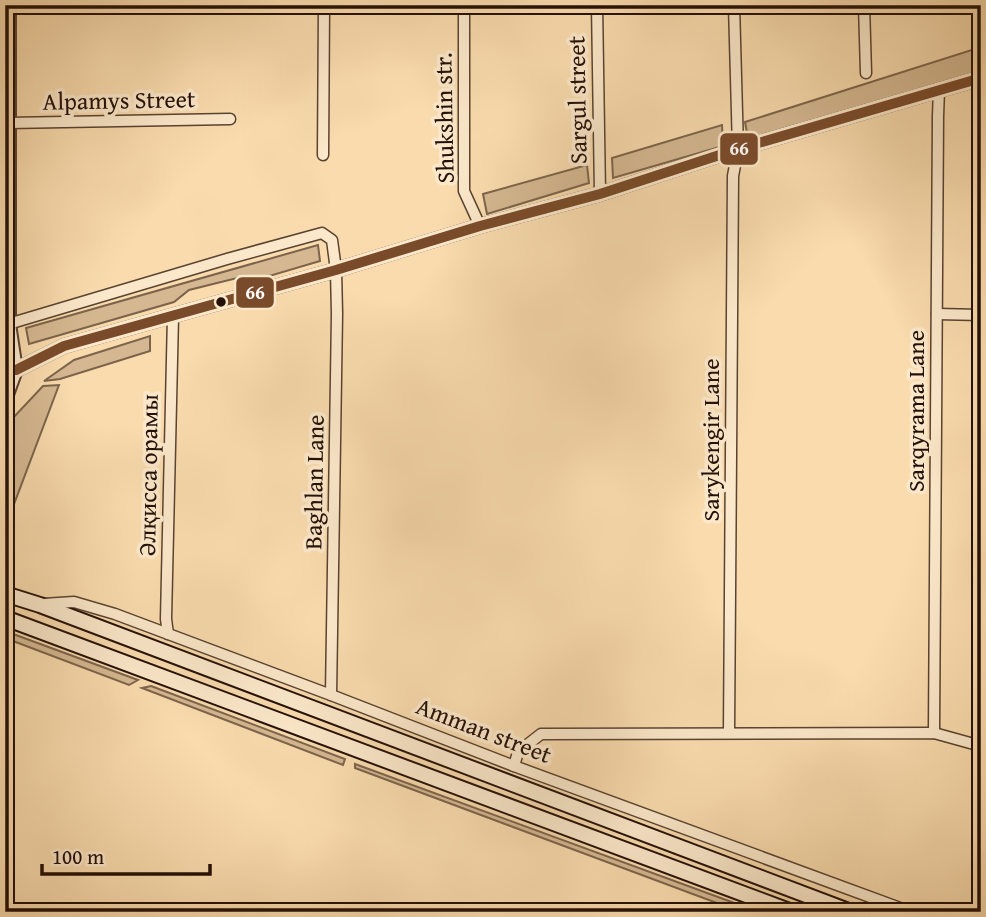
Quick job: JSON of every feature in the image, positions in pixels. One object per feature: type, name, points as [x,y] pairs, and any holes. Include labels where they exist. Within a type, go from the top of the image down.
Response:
[{"type":"main road","name":"Amman street","points":[[5,594],[851,912]]},
{"type":"main road","points":[[5,618],[792,912]]},
{"type":"street","points":[[5,400],[16,370],[7,325],[9,5]]},
{"type":"street","points":[[323,155],[324,5]]},
{"type":"street","name":"Shukshin str.","points":[[464,5],[464,191],[480,226]]},
{"type":"street","name":"Sargul street","points":[[597,5],[600,194]]},
{"type":"street","name":"Sarykengir Lane","points":[[729,732],[733,176],[738,149],[734,5]]},
{"type":"street","points":[[864,5],[866,73]]},
{"type":"street","points":[[16,370],[64,346],[600,194],[738,149],[981,78]]},
{"type":"street","name":"Sarqyrama Lane","points":[[934,733],[939,89]]},
{"type":"street","name":"Alpamys Street","points":[[8,123],[230,120]]},
{"type":"street","name":"Baghlan Lane","points":[[7,325],[227,258],[322,233],[332,240],[337,270],[331,695]]},
{"type":"street","points":[[937,314],[981,315]]},
{"type":"street","name":"Әлқисса орамы","points":[[168,634],[166,619],[173,316]]},
{"type":"street","name":"Amman street","points":[[40,605],[74,601],[116,614],[514,766],[911,912]]},
{"type":"street","points":[[514,766],[517,752],[541,734],[934,733],[981,746]]},
{"type":"shaded area","points":[[981,47],[981,71],[748,139],[745,122]]},
{"type":"shaded area","points":[[722,125],[723,146],[613,178],[612,158]]},
{"type":"shaded area","points":[[587,165],[589,183],[487,214],[483,194]]},
{"type":"shaded area","points":[[318,245],[320,261],[249,282],[241,277],[189,290],[174,302],[29,344],[26,328]]},
{"type":"shaded area","points":[[150,336],[150,351],[60,379],[44,381],[74,360]]},
{"type":"shaded area","points":[[59,385],[5,528],[5,435],[11,420],[43,386]]},
{"type":"shaded area","points":[[5,631],[138,680],[129,685],[5,638]]},
{"type":"shaded area","points":[[151,686],[345,759],[343,765],[142,688]]},
{"type":"shaded area","points":[[355,764],[759,912],[741,912],[355,768]]},
{"type":"transit line","name":"66","points":[[16,370],[64,346],[600,194],[738,149],[981,78]]}]
